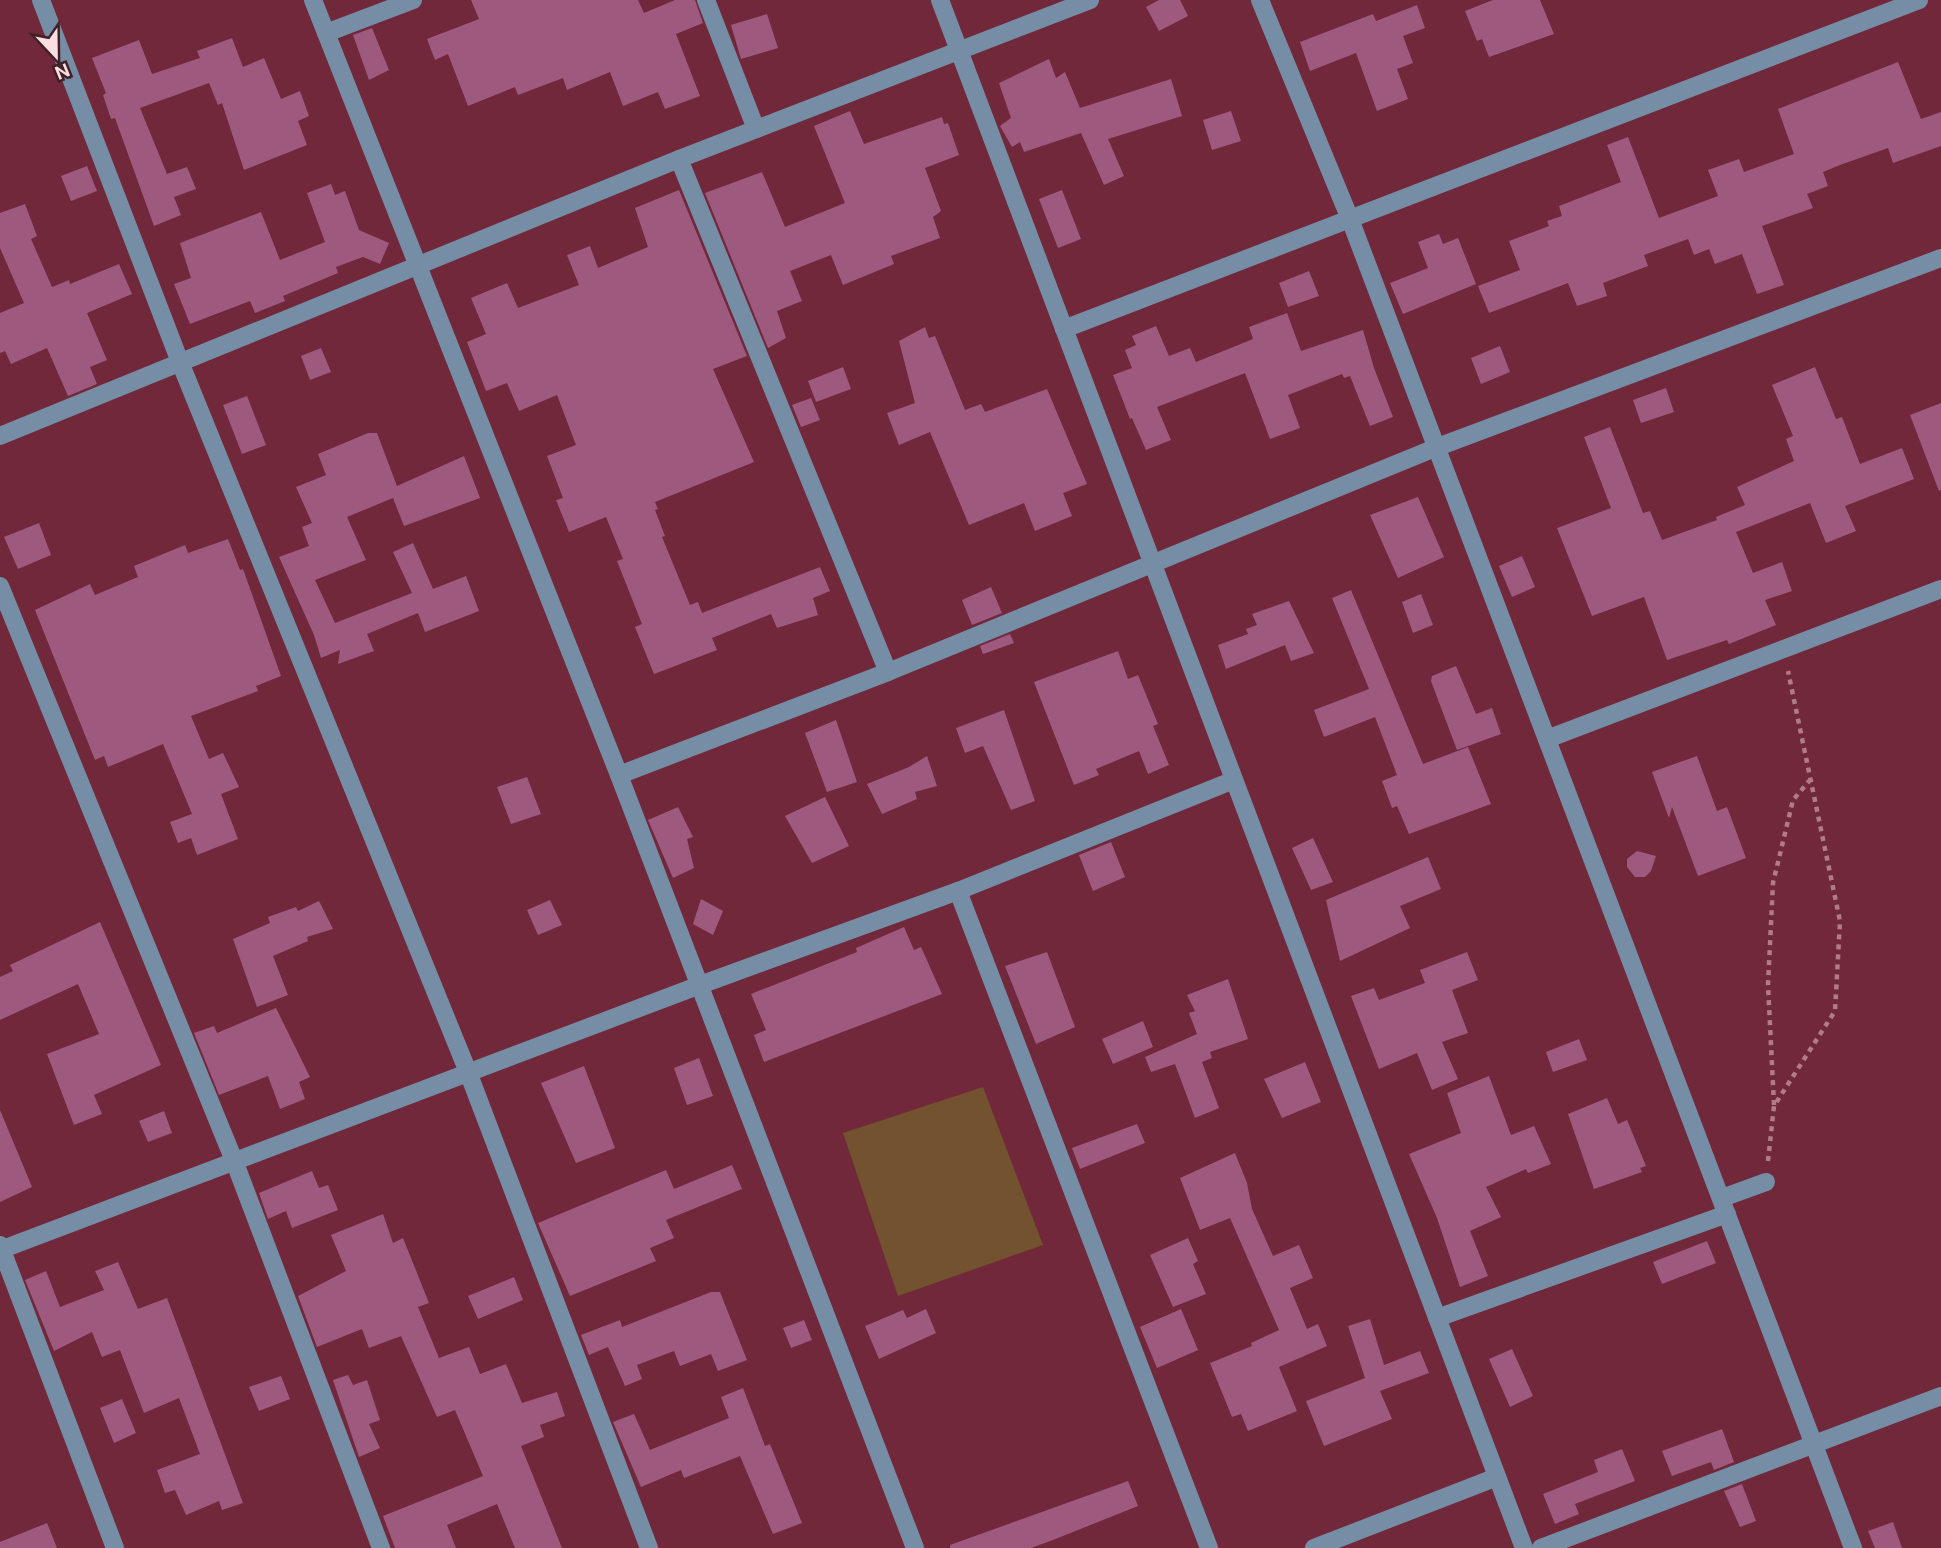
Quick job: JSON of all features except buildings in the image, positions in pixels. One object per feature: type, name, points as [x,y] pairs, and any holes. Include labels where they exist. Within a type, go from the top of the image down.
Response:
[{"type":"street","points":[[41,0],[180,362],[468,1072],[649,1548]]},
{"type":"street","points":[[313,0],[619,775],[915,1548]]},
{"type":"street","points":[[326,33],[413,0]]},
{"type":"street","points":[[706,0],[756,129]]},
{"type":"street","points":[[940,0],[1524,1548]]},
{"type":"street","points":[[0,436],[679,159],[1090,0]]},
{"type":"street","points":[[1260,0],[1350,219],[1853,1548]]},
{"type":"street","points":[[1064,329],[1919,0]]},
{"type":"street","points":[[679,159],[888,672]]},
{"type":"street","points":[[619,775],[888,672],[1435,449],[1941,258]]},
{"type":"street","points":[[0,586],[234,1163],[381,1548]]},
{"type":"street","points":[[1547,739],[1941,589]]},
{"type":"street","points":[[115,1548],[1,1248],[234,1163],[700,985],[958,891],[1234,780]]},
{"type":"street","points":[[958,891],[1209,1548]]},
{"type":"street","points":[[1437,1318],[1725,1206],[1766,1182]]},
{"type":"street","points":[[1541,1548],[1941,1396]]},
{"type":"street","points":[[1314,1548],[1497,1477]]},
{"type":"path","points":[[1774,1106],[1835,1011],[1840,921],[1788,671]]},
{"type":"path","points":[[1766,1182],[1774,1106],[1768,985],[1773,883],[1794,800],[1810,779]]},
{"type":"shaded area","points":[[983,1087],[1043,1245],[898,1296],[843,1133]]}]
